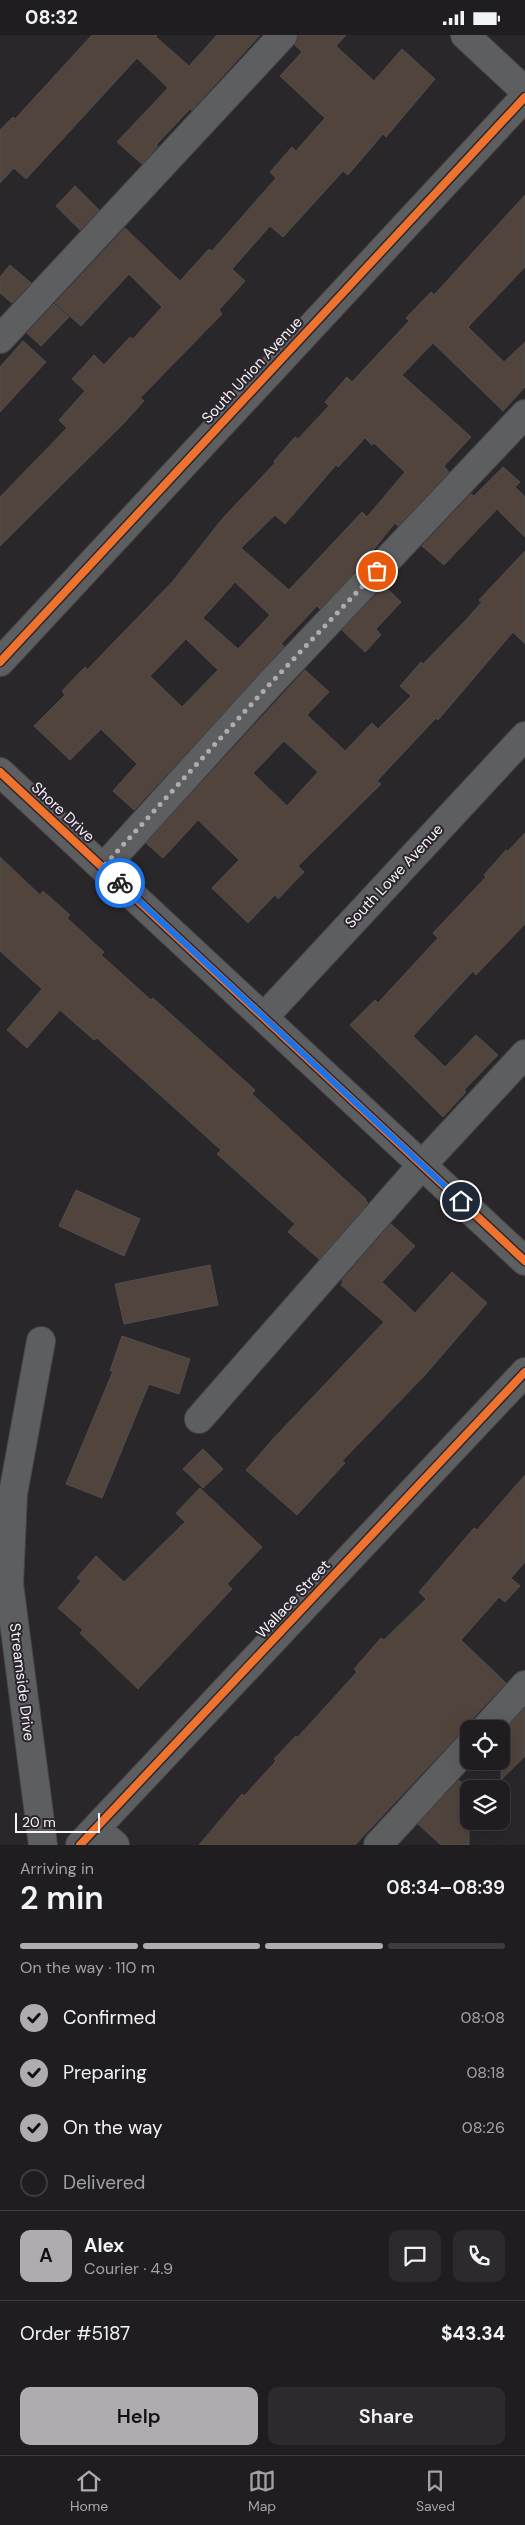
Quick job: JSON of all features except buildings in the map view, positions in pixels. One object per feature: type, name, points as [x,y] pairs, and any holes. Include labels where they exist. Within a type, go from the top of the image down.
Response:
[{"type":"street","points":[[0,339],[283,35]]},
{"type":"street","points":[[465,35],[525,91]]},
{"type":"street","name":"South Union Avenue","points":[[0,662],[525,97]]},
{"type":"street","points":[[103,867],[269,685],[525,414]]},
{"type":"street","name":"South Lowe Avenue","points":[[264,1017],[525,736]]},
{"type":"street","name":"Shore Drive","points":[[0,772],[525,1261]]},
{"type":"street","points":[[199,1419],[422,1165],[525,1054]]},
{"type":"street","name":"Streamside Drive","points":[[41,1341],[13,1494],[10,1585],[43,1845]]},
{"type":"street","name":"Wallace Street","points":[[97,1839],[525,1372]]},
{"type":"street","points":[[492,1720],[525,1685]]},
{"type":"street","points":[[378,1845],[460,1756]]},
{"type":"cycle path","points":[[0,662],[525,97]]},
{"type":"cycle path","points":[[0,772],[525,1261]]},
{"type":"cycle path","points":[[80,1845],[525,1372]]},
{"type":"way so far","points":[[120,883],[103,867],[269,685],[377,571]]},
{"type":"route","points":[[120,883],[461,1201]]}]
